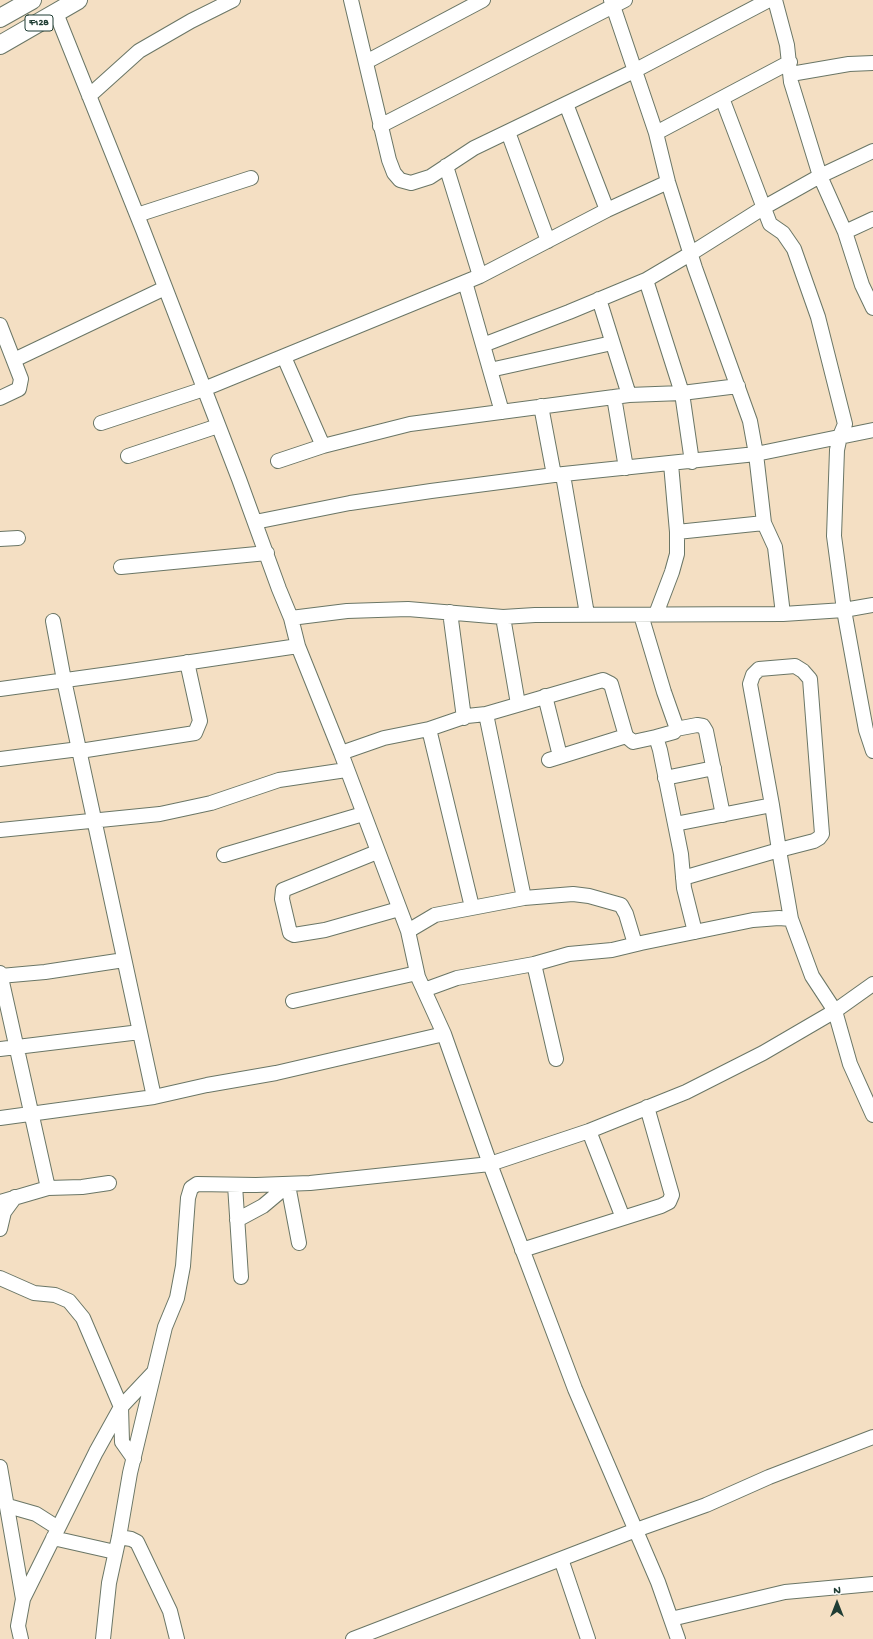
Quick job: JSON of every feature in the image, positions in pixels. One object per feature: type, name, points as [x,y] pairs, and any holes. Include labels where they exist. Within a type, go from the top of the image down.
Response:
[{"type":"main road","name":"F128","points":[[0,18],[32,0]]},
{"type":"main road","name":"F128","points":[[0,45],[78,0]]},
{"type":"street","points":[[89,96],[138,51],[191,21],[233,0]]},
{"type":"street","points":[[351,0],[389,160],[394,173],[400,180],[411,183],[430,177],[474,148],[634,72],[769,0]]},
{"type":"street","points":[[366,62],[482,0]]},
{"type":"street","points":[[775,0],[792,82],[820,176],[868,282],[873,308]]},
{"type":"street","points":[[380,126],[616,2],[634,72],[656,133],[668,182],[690,254],[750,421],[756,454],[764,523],[775,547],[783,614]]},
{"type":"street","points":[[56,13],[137,215],[267,553],[291,618],[298,646],[341,753],[346,770],[408,931],[417,973],[444,1034],[490,1164],[575,1389],[658,1582],[678,1639]]},
{"type":"street","points":[[656,133],[722,98],[790,68],[873,63]]},
{"type":"street","points":[[722,98],[770,224],[783,233],[794,249],[818,317],[845,424],[840,436],[837,450],[834,536],[844,610],[866,730],[873,751]]},
{"type":"street","points":[[566,104],[607,210]]},
{"type":"street","points":[[508,132],[548,241]]},
{"type":"street","points":[[483,345],[646,280],[763,208],[820,176],[873,151]]},
{"type":"street","points":[[446,166],[480,276]]},
{"type":"street","points":[[137,215],[251,178]]},
{"type":"street","points":[[100,423],[204,389],[466,282],[607,210],[668,182]]},
{"type":"street","points":[[845,232],[873,219]]},
{"type":"street","points":[[646,280],[682,393],[692,462]]},
{"type":"street","points":[[466,282],[502,412]]},
{"type":"street","points":[[14,360],[165,288]]},
{"type":"street","points":[[599,299],[629,395]]},
{"type":"street","points":[[0,325],[21,379],[19,389],[10,395],[0,398]]},
{"type":"street","points":[[490,370],[612,343]]},
{"type":"street","points":[[284,356],[323,446]]},
{"type":"street","points":[[278,461],[323,446],[410,424],[629,395],[682,393],[738,386]]},
{"type":"street","points":[[614,397],[626,468]]},
{"type":"street","points":[[541,406],[559,475],[587,614]]},
{"type":"street","points":[[128,456],[218,426]]},
{"type":"street","points":[[255,522],[350,503],[559,475],[756,454],[873,430]]},
{"type":"street","points":[[656,614],[672,572],[676,554],[677,532],[671,464]]},
{"type":"street","points":[[677,532],[764,523]]},
{"type":"street","points":[[0,539],[18,538]]},
{"type":"street","points":[[121,567],[267,553]]},
{"type":"street","points":[[291,618],[347,611],[401,609],[503,617],[587,614],[783,614],[844,610],[873,604]]},
{"type":"street","points":[[450,612],[464,718]]},
{"type":"street","points":[[641,615],[676,729]]},
{"type":"street","points":[[503,617],[518,704]]},
{"type":"street","points":[[53,621],[64,680],[96,822],[154,1097]]},
{"type":"street","points":[[0,689],[298,646]]},
{"type":"street","points":[[0,759],[80,750],[195,733],[200,721],[187,662]]},
{"type":"street","points":[[683,878],[779,850],[814,842],[820,838],[822,834],[810,679],[803,671],[795,666],[759,669],[753,675],[750,684],[772,805],[779,850],[791,919],[812,976],[835,1011],[850,1064],[867,1106],[873,1116]]},
{"type":"street","points":[[341,753],[384,738],[429,729],[464,718],[486,714],[603,680],[611,684],[626,736],[633,742],[674,732],[676,729],[697,725],[703,726],[706,731],[723,815]]},
{"type":"street","points":[[545,696],[554,758],[626,736]]},
{"type":"street","points":[[486,714],[524,898]]},
{"type":"street","points":[[429,729],[472,907]]},
{"type":"street","points":[[656,737],[681,854],[684,888],[695,932]]},
{"type":"street","points":[[665,778],[714,768]]},
{"type":"street","points":[[0,830],[96,822],[160,814],[211,803],[279,780],[346,770]]},
{"type":"street","points":[[675,824],[772,805]]},
{"type":"street","points":[[224,855],[363,814]]},
{"type":"street","points":[[377,852],[283,890],[282,899],[290,933],[294,935],[325,930],[399,909]]},
{"type":"street","points":[[408,931],[435,915],[524,898],[572,894],[589,896],[621,905],[626,914],[634,944]]},
{"type":"street","points":[[424,990],[457,978],[534,964],[569,954],[612,950],[634,944],[754,920],[779,918],[791,919]]},
{"type":"street","points":[[48,1188],[0,975],[45,972],[124,960]]},
{"type":"street","points":[[534,964],[556,1059]]},
{"type":"street","points":[[293,1001],[417,973]]},
{"type":"street","points":[[103,1639],[109,1582],[114,1552],[119,1537],[130,1473],[165,1327],[177,1298],[183,1266],[188,1198],[191,1188],[197,1184],[288,1185],[490,1164],[589,1131],[686,1092],[763,1053],[871,988]]},
{"type":"street","points":[[0,1050],[140,1032]]},
{"type":"street","points":[[0,1118],[154,1097],[207,1085],[276,1074],[444,1034]]},
{"type":"street","points":[[522,1250],[661,1206],[669,1202],[672,1195],[647,1108]]},
{"type":"street","points":[[589,1131],[623,1218]]},
{"type":"street","points":[[0,1202],[48,1188],[82,1187],[109,1183]]},
{"type":"street","points":[[235,1185],[241,1278]]},
{"type":"street","points":[[237,1220],[263,1206],[288,1185]]},
{"type":"street","points":[[288,1185],[298,1244]]},
{"type":"street","points":[[0,1229],[4,1212],[15,1197]]},
{"type":"street","points":[[0,1278],[34,1293],[55,1295],[69,1301],[83,1318],[121,1407],[122,1442],[134,1459]]},
{"type":"street","points":[[21,1639],[18,1626],[23,1599],[55,1533],[96,1452],[121,1407],[154,1372]]},
{"type":"street","points":[[352,1639],[636,1530],[706,1505],[790,1469],[873,1437]]},
{"type":"street","points":[[0,1467],[8,1506],[6,1536],[23,1599]]},
{"type":"street","points":[[8,1506],[36,1514],[55,1533],[114,1552]]},
{"type":"street","points":[[119,1537],[131,1539],[137,1542],[170,1611],[177,1639]]},
{"type":"street","points":[[561,1559],[588,1639]]},
{"type":"street","points":[[671,1619],[785,1592],[873,1584]]}]
